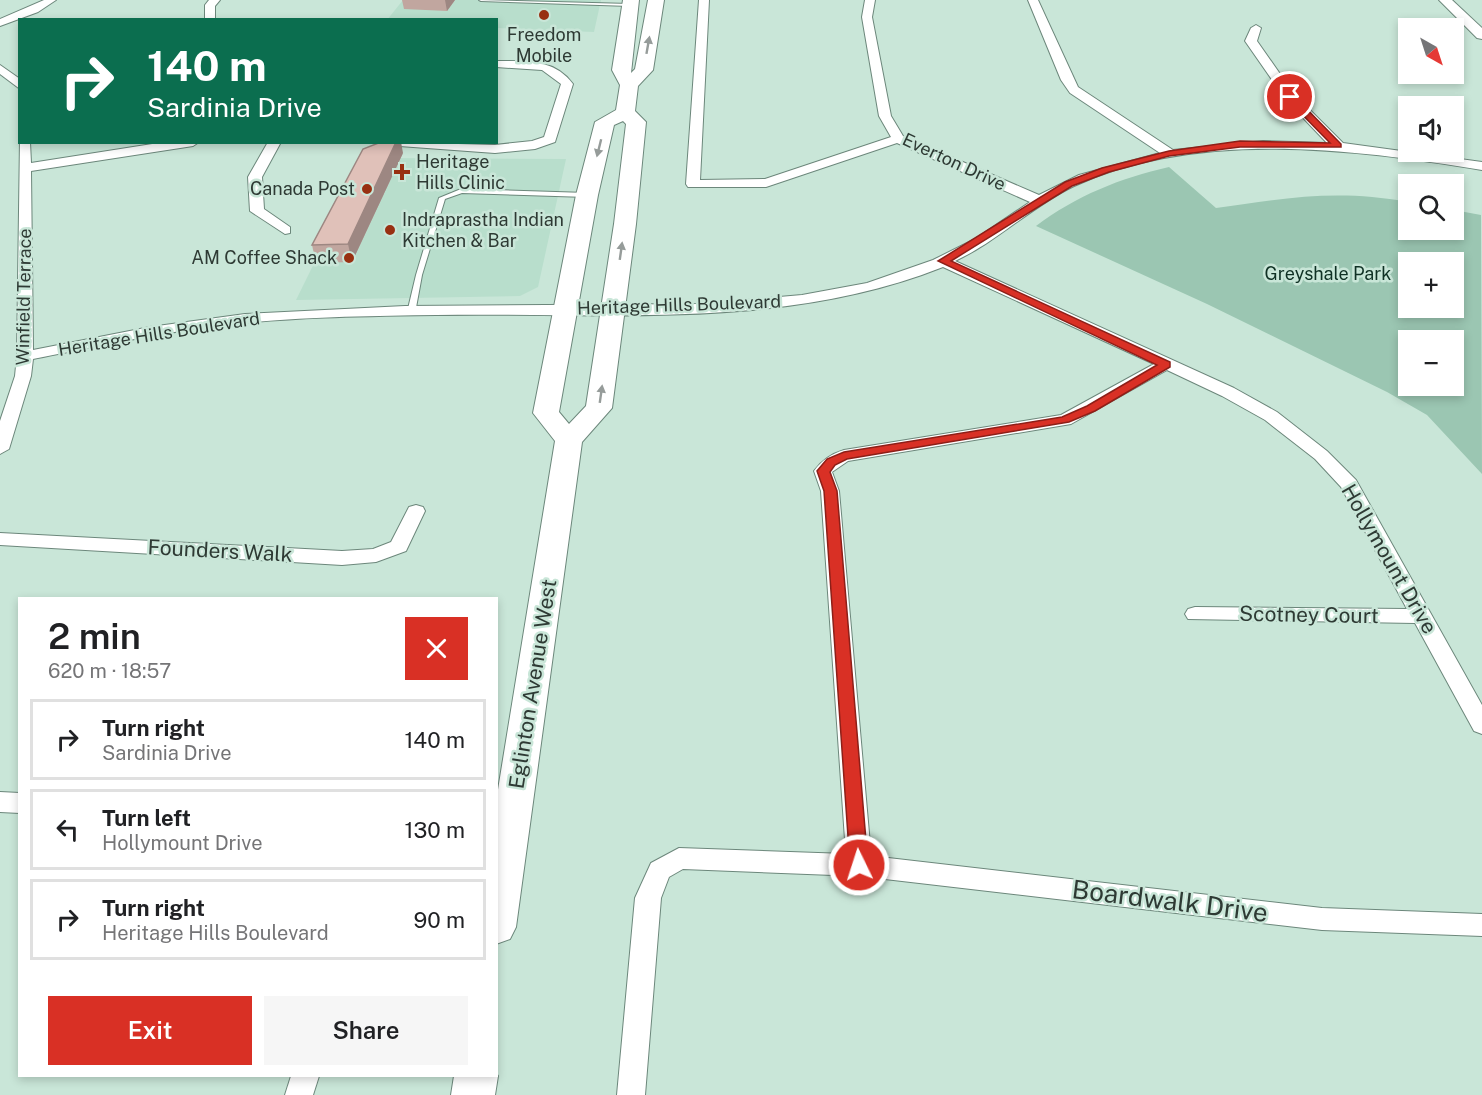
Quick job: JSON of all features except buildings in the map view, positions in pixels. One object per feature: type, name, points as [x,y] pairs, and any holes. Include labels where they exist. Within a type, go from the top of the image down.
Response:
[{"type":"main road","points":[[629,85],[644,70],[656,0]]},
{"type":"main road","points":[[625,113],[629,85],[621,70],[630,3]]},
{"type":"main road","points":[[625,113],[636,122],[599,408],[569,440],[546,413],[587,195],[605,122],[625,113]]},
{"type":"main road","name":"Eglinton Avenue West","points":[[498,914],[569,440]]},
{"type":"main road","points":[[473,1095],[476,1077]]},
{"type":"street","points":[[0,23],[34,10],[51,0]]},
{"type":"street","points":[[210,18],[210,5],[215,0]]},
{"type":"street","points":[[704,0],[693,184],[766,183],[898,139]]},
{"type":"street","name":"Everton Drive","points":[[870,0],[867,17],[885,116],[898,139],[1040,201]]},
{"type":"street","points":[[1033,0],[1066,80],[1074,90],[1169,153]]},
{"type":"street","points":[[1445,0],[1481,33]]},
{"type":"street","points":[[1256,28],[1251,41],[1290,97],[1338,146]]},
{"type":"street","points":[[430,144],[507,148],[535,145],[550,139],[567,84],[562,75],[540,66],[498,64]]},
{"type":"street","points":[[0,68],[18,84]]},
{"type":"street","name":"Winfield Terrace","points":[[0,449],[23,376],[25,356],[24,144]]},
{"type":"street","points":[[25,168],[180,144]]},
{"type":"street","points":[[273,144],[255,177],[258,211],[285,231]]},
{"type":"street","name":"Heritage Hills Boulevard","points":[[25,356],[238,318],[746,306],[799,300],[869,287],[943,261],[984,239],[1069,184],[1106,170],[1169,153],[1240,144],[1338,146],[1482,166]]},
{"type":"street","name":"Hollymount Drive","points":[[943,261],[1228,392],[1271,416],[1321,454],[1348,484],[1482,725]]},
{"type":"street","points":[[859,865],[830,491],[823,471],[831,462],[844,456],[1065,420],[1091,408],[1166,364]]},
{"type":"street","name":"Founders Walk","points":[[0,539],[342,558],[376,555],[399,546],[416,511]]},
{"type":"street","name":"Scotney Court","points":[[1195,614],[1422,616]]},
{"type":"street","points":[[0,802],[18,803]]},
{"type":"street","name":"Boardwalk Drive","points":[[631,1095],[648,898],[660,870],[679,858],[859,865],[1322,919],[1482,925]]},
{"type":"street","points":[[299,1095],[305,1077]]},
{"type":"lane","points":[[481,0],[630,3]]},
{"type":"lane","points":[[411,313],[421,267],[442,198],[461,191],[587,195]]},
{"type":"shaded area","points":[[403,0],[601,0],[594,32],[498,28],[498,18],[389,18]]},
{"type":"shaded area","points":[[383,158],[566,159],[538,287],[520,296],[296,300],[362,166]]},
{"type":"green space","name":"Greyshale Park","points":[[1169,167],[1216,208],[1312,196],[1358,196],[1398,200],[1398,240],[1464,240],[1464,212],[1481,215],[1482,474],[1427,415],[1387,392],[1207,304],[1036,226],[1083,197],[1116,183]]},
{"type":"place","name":"Freedom Mobile","points":[[544,15]]},
{"type":"place","name":"Heritage Hills Clinic","points":[[402,172]]},
{"type":"place","name":"Canada Post","points":[[367,189]]},
{"type":"place","name":"Indraprastha Indian Kitchen & Bar","points":[[390,230]]},
{"type":"place","name":"AM Coffee Shack","points":[[349,258]]},
{"type":"route","points":[[859,865],[830,491],[823,471],[831,462],[844,456],[886,451],[1065,420],[1091,408],[1166,364],[943,261],[984,239],[1069,184],[1106,170],[1169,153],[1240,144],[1283,143],[1338,146],[1290,97]]}]
